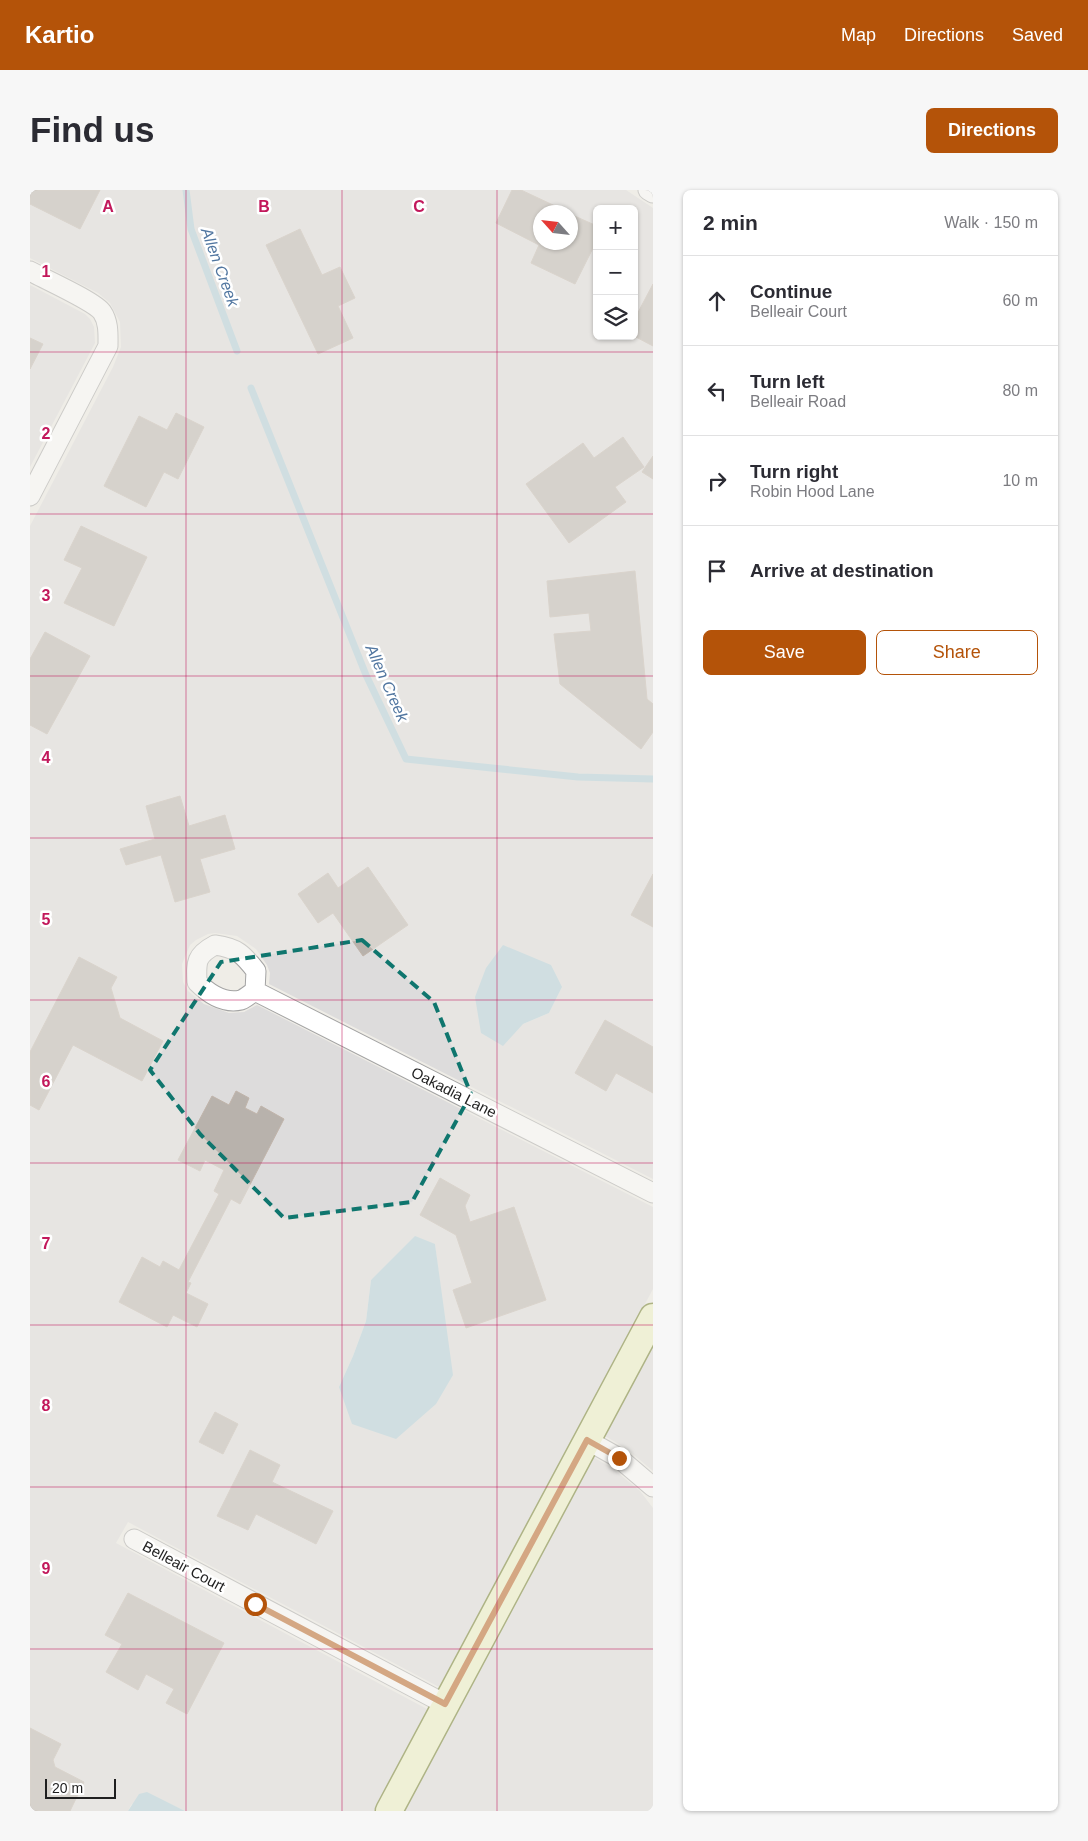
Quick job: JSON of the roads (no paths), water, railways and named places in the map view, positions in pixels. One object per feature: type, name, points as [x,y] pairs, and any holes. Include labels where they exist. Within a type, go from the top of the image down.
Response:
[{"type":"main road","points":[[389,1811],[653,1318]]},
{"type":"street","points":[[648,190],[653,194]]},
{"type":"street","points":[[30,271],[92,304],[102,312],[108,326],[108,346],[30,496]]},
{"type":"street","name":"Oakadia Lane","points":[[255,991],[653,1193]]},
{"type":"street","points":[[587,1440],[619,1458],[653,1487]]},
{"type":"street","name":"Belleair Court","points":[[134,1539],[445,1704]]},
{"type":"water","points":[[503,945],[551,965],[562,987],[549,1013],[523,1024],[503,1046],[481,1033],[475,997],[486,968]]},
{"type":"water","points":[[415,1236],[435,1244],[453,1375],[436,1404],[396,1439],[352,1424],[339,1387],[366,1321],[371,1280]]},
{"type":"water","points":[[147,1792],[185,1811],[128,1811],[139,1794]]},
{"type":"waterway","name":"Allen Creek","points":[[186,190],[191,229],[237,351]]},
{"type":"waterway","name":"Allen Creek","points":[[251,388],[366,675],[406,759],[578,777],[653,779]]}]
